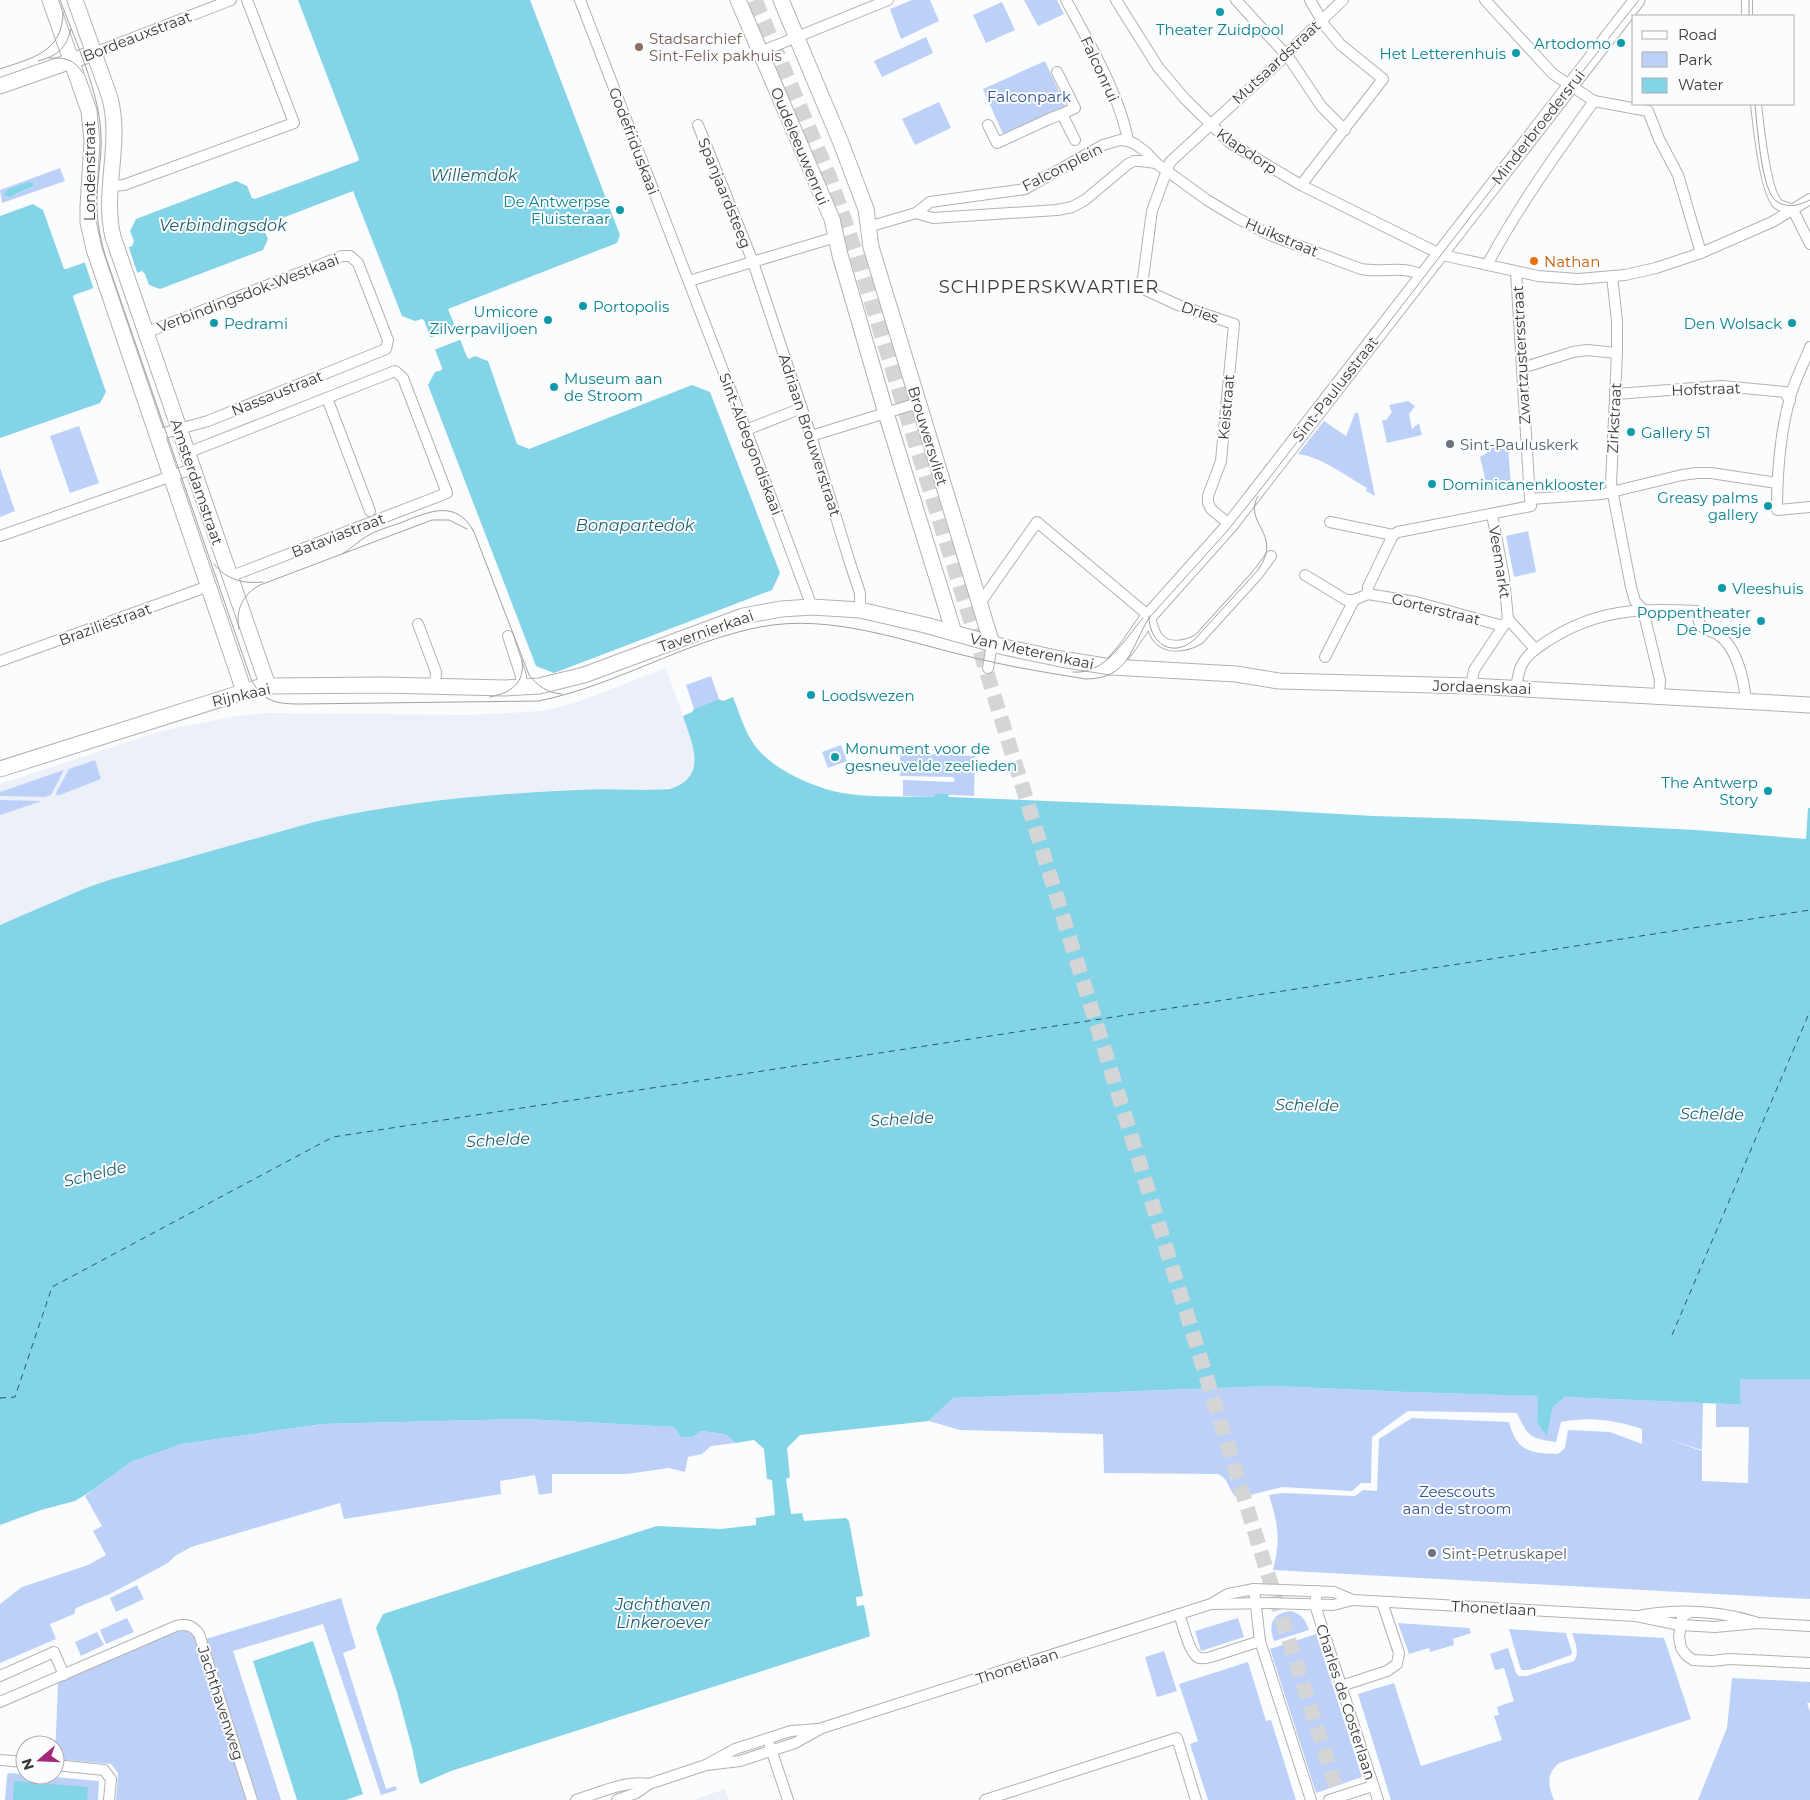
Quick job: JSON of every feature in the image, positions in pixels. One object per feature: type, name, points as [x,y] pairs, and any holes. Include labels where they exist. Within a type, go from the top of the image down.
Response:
[{"type":"street","name":"Londenstraat","points":[[50,0],[89,111],[92,130],[88,222],[96,257],[106,285]]},
{"type":"street","name":"Londenstraat","points":[[75,0],[110,98],[114,115],[115,130],[110,216],[117,250],[127,278]]},
{"type":"street","name":"Bordeauxstraat","points":[[0,86],[94,53],[231,0]]},
{"type":"street","points":[[111,186],[124,186],[294,122],[247,0]]},
{"type":"street","name":"Godefriduskaai","points":[[580,0],[689,281]]},
{"type":"street","name":"Oudeleeuwenrui","points":[[738,0],[823,196],[832,219],[836,237]]},
{"type":"street","points":[[781,0],[841,143],[866,209],[868,227]]},
{"type":"street","points":[[760,52],[888,0]]},
{"type":"street","name":"Falconrui","points":[[1066,0],[1099,62],[1125,123],[1128,141]]},
{"type":"street","name":"Klapdorp","points":[[1116,0],[1158,67],[1185,99],[1230,143],[1301,185],[1440,254],[1538,276],[1578,279],[1612,276],[1656,268],[1701,253],[1772,222],[1810,199]]},
{"type":"street","points":[[1236,0],[1285,55],[1321,106],[1345,130]]},
{"type":"street","points":[[1301,185],[1383,79],[1341,45],[1320,20],[1310,0]]},
{"type":"street","name":"Mutsaardstraat","points":[[1166,170],[1170,162],[1209,124],[1280,61],[1320,20],[1343,0]]},
{"type":"street","points":[[1485,0],[1553,74],[1594,101],[1648,111],[1659,139],[1678,175],[1701,253]]},
{"type":"street","name":"Minderbroedersrui","points":[[1440,254],[1637,0]]},
{"type":"street","points":[[1747,0],[1747,15]]},
{"type":"street","points":[[988,125],[997,143],[1075,108],[1057,72]]},
{"type":"street","points":[[1487,265],[1527,196],[1594,101]]},
{"type":"street","points":[[1756,105],[1765,168],[1772,193],[1778,204],[1793,210],[1810,244]]},
{"type":"street","points":[[1062,114],[1079,148]]},
{"type":"street","name":"Spanjaardsteeg","points":[[698,125],[753,262]]},
{"type":"street","points":[[1128,141],[1146,152],[1156,163]]},
{"type":"street","name":"Falconplein","points":[[868,227],[916,213],[930,202],[1025,189],[1079,148],[1128,141]]},
{"type":"street","name":"Falconplein","points":[[916,213],[933,218],[1064,209],[1085,200],[1134,161],[1156,163]]},
{"type":"street","name":"Huikstraat","points":[[1156,163],[1214,205],[1270,235],[1361,269],[1377,271],[1408,269],[1422,275]]},
{"type":"street","name":"Dries","points":[[1166,170],[1152,211],[1143,278],[1139,287],[1178,305],[1234,324]]},
{"type":"street","name":"Brouwersvliet","points":[[868,227],[871,247],[992,644]]},
{"type":"street","points":[[689,281],[836,237],[886,413],[954,633]]},
{"type":"street","name":"Sint-Paulusstraat","points":[[1111,667],[1149,616],[1230,525],[1440,254]]},
{"type":"street","name":"Verbindingsdok-Westkaai","points":[[145,333],[342,256],[350,256],[358,263],[388,340]]},
{"type":"street","name":"Adriaan Brouwerstraat","points":[[753,262],[802,408],[860,593],[860,610]]},
{"type":"street","name":"Zwartzustersstraat","points":[[1516,272],[1530,502]]},
{"type":"street","name":"Zirkstraat","points":[[1612,276],[1617,321],[1617,353],[1611,484],[1625,560],[1635,601],[1642,610],[1660,680],[1659,697]]},
{"type":"street","name":"Amsterdamstraat","points":[[127,278],[268,686]]},
{"type":"street","name":"Sint-Aldegondiskaai","points":[[689,281],[812,607]]},
{"type":"street","name":"Amsterdamstraat","points":[[106,285],[244,691]]},
{"type":"street","name":"Keistraat","points":[[1230,525],[1211,509],[1208,503],[1208,496],[1221,461],[1234,324]]},
{"type":"street","name":"Nassaustraat","points":[[157,435],[208,420],[386,348],[388,340]]},
{"type":"street","points":[[1810,347],[1790,401],[1779,455],[1776,510],[1810,507]]},
{"type":"street","points":[[1522,368],[1573,352],[1587,350],[1617,353]]},
{"type":"street","name":"Nassaustraat","points":[[187,453],[395,371],[403,378],[447,493]]},
{"type":"street","name":"Hofstraat","points":[[1616,394],[1695,387],[1735,386],[1786,392],[1790,401]]},
{"type":"street","name":"Nassaustraat","points":[[327,398],[370,511]]},
{"type":"street","points":[[811,436],[918,403]]},
{"type":"street","points":[[746,430],[802,408]]},
{"type":"street","points":[[0,536],[192,469]]},
{"type":"street","name":"Veemarkt","points":[[1506,623],[1504,578],[1492,514],[1530,502],[1603,494],[1697,473],[1711,473],[1776,483]]},
{"type":"street","name":"Bataviastraat","points":[[229,576],[447,493]]},
{"type":"street","points":[[1305,575],[1346,600],[1354,600],[1368,594],[1368,587],[1393,535],[1398,532],[1492,514]]},
{"type":"street","points":[[980,603],[1037,522],[1149,616],[1156,634],[1166,644],[1181,645],[1195,641],[1257,575],[1271,556]]},
{"type":"street","points":[[1330,522],[1393,535]]},
{"type":"street","name":"Braziliëstraat","points":[[0,661],[209,586]]},
{"type":"street","name":"Gorterstraat","points":[[1368,594],[1416,602],[1506,623]]},
{"type":"street","points":[[1324,657],[1354,600]]},
{"type":"street","name":"Tavernierkaai","points":[[522,687],[539,686],[584,675],[743,616],[781,609],[812,607],[860,610],[954,633]]},
{"type":"street","points":[[1516,688],[1520,669],[1535,649],[1562,632],[1584,622],[1602,615],[1642,610],[1696,611],[1700,625],[1704,629],[1717,634],[1725,641],[1739,666],[1744,683],[1746,701]]},
{"type":"street","points":[[1471,686],[1474,670],[1506,623],[1535,649]]},
{"type":"street","points":[[418,624],[436,672],[436,687]]},
{"type":"street","name":"Van Meterenkaai","points":[[954,633],[992,644],[1062,659],[1111,667],[1171,670]]},
{"type":"street","points":[[508,636],[519,667],[522,687]]},
{"type":"street","points":[[988,668],[992,644]]},
{"type":"street","name":"Jordaenskaai","points":[[1171,670],[1236,674],[1279,681],[1516,688],[1810,705]]},
{"type":"street","name":"Rijnkaai","points":[[0,769],[244,691],[268,686],[522,687]]},
{"type":"street","points":[[1254,1589],[1254,1603],[1260,1641],[1311,1800]]},
{"type":"street","name":"Thonetlaan","points":[[706,1765],[740,1761],[772,1751],[796,1743],[822,1728],[1212,1604],[1228,1594],[1254,1589],[1317,1591],[1334,1592],[1353,1600]]},
{"type":"street","points":[[1315,1605],[1317,1591]]},
{"type":"street","name":"Thonetlaan","points":[[1212,1604],[1333,1605],[1353,1600],[1636,1616],[1680,1625],[1715,1627],[1758,1623],[1810,1626]]},
{"type":"street","points":[[1341,1686],[1387,1671],[1397,1664],[1399,1653],[1382,1602]]},
{"type":"street","name":"Charles de Costerlaan","points":[[1315,1605],[1378,1800]]},
{"type":"street","name":"Thonetlaan","points":[[1636,1616],[1666,1611],[1690,1612],[1731,1615],[1758,1623]]},
{"type":"street","points":[[1690,1612],[1682,1617],[1679,1637],[1686,1656],[1693,1660],[1712,1661],[1730,1659],[1810,1663]]},
{"type":"street","points":[[1179,1614],[1192,1651],[1197,1657],[1204,1659],[1260,1641]]},
{"type":"street","name":"Jachthavenweg","points":[[0,1702],[176,1626],[189,1625],[199,1634],[252,1800]]},
{"type":"street","points":[[0,1676],[54,1652],[64,1675]]},
{"type":"street","name":"Thonetlaan","points":[[616,1800],[636,1793],[649,1784],[706,1765],[735,1749],[791,1730],[822,1728]]},
{"type":"street","points":[[767,1738],[788,1800]]},
{"type":"street","points":[[985,1800],[1177,1738],[1196,1800]]},
{"type":"street","points":[[0,1760],[15,1761]]},
{"type":"street","points":[[65,1766],[104,1770],[111,1778],[109,1800]]},
{"type":"street","name":"Thonetlaan","points":[[576,1800],[592,1798],[627,1784],[640,1782],[649,1784]]},
{"type":"street","points":[[1329,1800],[1373,1786]]},
{"type":"shaded area","points":[[666,668],[694,747],[695,757],[695,765],[690,777],[677,787],[662,789],[577,789],[478,796],[345,815],[112,879],[0,925],[0,784],[165,730],[238,716],[263,713],[470,715],[542,711],[578,702]]},
{"type":"shaded area","points":[[725,1789],[729,1800],[693,1800]]},
{"type":"green space","points":[[912,0],[930,0],[939,21],[901,39],[890,9]]},
{"type":"green space","points":[[1024,0],[1057,0],[1064,14],[1038,26]]},
{"type":"green space","points":[[1002,2],[1015,30],[986,43],[973,15]]},
{"type":"green space","points":[[926,37],[933,53],[882,77],[874,61]]},
{"type":"green space","name":"Falconpark","points":[[1045,61],[1066,107],[1003,134],[983,89]]},
{"type":"green space","points":[[939,102],[951,128],[915,145],[902,119]]},
{"type":"green space","points":[[60,168],[65,181],[2,203],[0,190]],"holes":[[[34,183],[34,186],[14,195],[8,189],[25,184]]]},
{"type":"green space","points":[[1408,401],[1415,406],[1409,414],[1412,429],[1419,423],[1422,435],[1387,443],[1382,420],[1386,420],[1392,412],[1389,405]]},
{"type":"green space","points":[[1355,413],[1358,413],[1375,496],[1366,491],[1367,488],[1334,468],[1316,459],[1298,454],[1324,421],[1346,436]]},
{"type":"green space","points":[[79,426],[99,483],[70,493],[50,436]]},
{"type":"green space","points":[[1499,442],[1500,449],[1508,448],[1511,485],[1488,490],[1480,457],[1487,453],[1486,447]]},
{"type":"green space","points":[[0,468],[15,511],[0,517]]},
{"type":"green space","points":[[1528,531],[1536,572],[1514,577],[1506,536]]},
{"type":"green space","points":[[711,676],[719,699],[694,709],[686,685]]},
{"type":"green space","points":[[841,745],[847,761],[828,768],[822,752]]},
{"type":"green space","points":[[900,753],[975,756],[974,796],[935,794],[935,797],[903,796],[903,780],[953,782],[955,780],[953,777],[900,776]]},
{"type":"green space","points":[[95,760],[101,779],[57,796],[56,793],[69,769]]},
{"type":"green space","points":[[64,770],[51,795],[45,797],[0,796],[0,792]]},
{"type":"green space","points":[[0,800],[42,801],[0,815]]},
{"type":"green space","name":"Zeescouts aan de stroom","points":[[1740,1379],[1810,1379],[1810,1599],[1273,1570],[1278,1541],[1275,1515],[1269,1495],[1283,1493],[1355,1496],[1363,1490],[1377,1491],[1379,1439],[1412,1418],[1509,1422],[1516,1440],[1526,1449],[1540,1453],[1558,1454],[1565,1448],[1568,1430],[1610,1432],[1642,1444],[1642,1429],[1622,1423],[1592,1419],[1561,1422],[1556,1442],[1531,1435],[1527,1432],[1517,1413],[1408,1411],[1372,1437],[1371,1483],[1361,1483],[1352,1491],[1282,1487],[1238,1498],[1232,1492],[1225,1479],[1218,1474],[1104,1473],[1103,1434],[960,1430],[929,1421],[953,1398],[1274,1386],[1539,1396],[1537,1423],[1547,1435],[1553,1407],[1565,1397],[1703,1403],[1702,1450],[1668,1439],[1702,1451],[1702,1481],[1748,1483],[1749,1427],[1716,1427],[1716,1404],[1741,1404]]},
{"type":"green space","points":[[524,1419],[674,1427],[681,1437],[692,1437],[700,1431],[725,1434],[736,1443],[711,1446],[702,1454],[688,1457],[685,1472],[669,1468],[627,1474],[552,1474],[552,1493],[539,1495],[535,1475],[500,1481],[501,1494],[344,1519],[340,1503],[191,1547],[175,1556],[168,1563],[110,1594],[76,1608],[74,1614],[50,1624],[56,1639],[0,1663],[0,1604],[22,1587],[88,1565],[106,1555],[93,1531],[102,1526],[85,1496],[131,1462],[182,1444],[324,1424]]},
{"type":"green space","points":[[137,1585],[144,1599],[116,1612],[110,1598]]},
{"type":"green space","points":[[341,1598],[356,1648],[343,1653],[386,1789],[396,1786],[397,1790],[381,1795],[323,1624],[233,1651],[281,1800],[258,1800],[206,1639]]},
{"type":"green space","points":[[1291,1611],[1303,1618],[1309,1630],[1274,1641],[1271,1629],[1273,1620],[1279,1614]]},
{"type":"green space","points":[[127,1618],[134,1632],[106,1644],[100,1630]]},
{"type":"green space","points":[[1238,1618],[1244,1637],[1201,1651],[1195,1631]]},
{"type":"green space","points":[[1398,1623],[1469,1628],[1471,1633],[1453,1639],[1454,1645],[1430,1652],[1429,1648],[1409,1654]]},
{"type":"green space","points":[[1509,1629],[1566,1633],[1572,1652],[1571,1655],[1529,1670],[1522,1670]]},
{"type":"green space","points":[[178,1630],[190,1633],[197,1642],[247,1800],[116,1800],[118,1773],[111,1764],[65,1760],[65,1735],[56,1735],[58,1683]]},
{"type":"green space","points":[[97,1632],[104,1645],[81,1656],[75,1642]]},
{"type":"green space","points":[[1572,1633],[1664,1638],[1691,1719],[1559,1763],[1552,1771],[1549,1780],[1554,1800],[1391,1800],[1358,1694],[1394,1683],[1421,1766],[1502,1740],[1494,1716],[1499,1715],[1497,1707],[1514,1701],[1504,1668],[1495,1670],[1490,1654],[1508,1648],[1516,1673],[1519,1676],[1526,1676],[1574,1661],[1577,1651]]},
{"type":"green space","points":[[1316,1634],[1362,1777],[1316,1793],[1270,1649]]},
{"type":"green space","points":[[1164,1651],[1177,1691],[1157,1697],[1145,1657]]},
{"type":"green space","points":[[1248,1662],[1266,1721],[1271,1720],[1296,1800],[1208,1800],[1190,1744],[1198,1741],[1179,1684]]},
{"type":"green space","points":[[1732,1678],[1810,1682],[1810,1703],[1807,1703],[1810,1712],[1810,1800],[1698,1800],[1727,1728]]},
{"type":"green space","points":[[9,1773],[15,1774],[15,1785],[65,1785],[65,1778],[99,1781],[98,1800],[5,1800],[7,1775]]},
{"type":"water","points":[[298,0],[530,0],[620,235],[617,243],[448,309],[467,357],[469,359],[475,356],[488,361],[517,444],[529,449],[692,385],[710,392],[780,573],[772,590],[554,673],[536,666],[428,385],[435,372],[442,370],[442,368],[424,320],[415,321],[402,316],[353,191],[264,225],[263,228],[268,239],[263,250],[160,289],[149,285],[142,271],[74,295],[73,297],[106,392],[100,403],[0,438],[0,216],[33,204],[43,210],[64,269],[66,269],[132,246],[134,241],[130,231],[136,219],[236,181],[247,186],[252,198],[255,199],[358,161],[359,159]]},
{"type":"water","points":[[33,182],[34,186],[9,197],[4,195],[8,189]]},
{"type":"water","points":[[733,697],[750,738],[761,753],[771,762],[796,777],[823,788],[860,795],[934,797],[935,794],[950,794],[949,797],[1696,830],[1806,839],[1808,808],[1810,808],[1810,1379],[1740,1379],[1741,1404],[1565,1397],[1553,1407],[1547,1436],[1537,1423],[1538,1396],[1274,1386],[953,1398],[929,1421],[800,1435],[787,1448],[790,1477],[786,1479],[791,1514],[802,1513],[804,1521],[846,1518],[849,1521],[863,1596],[856,1597],[857,1606],[864,1605],[870,1636],[451,1771],[421,1784],[397,1692],[376,1628],[383,1614],[657,1526],[721,1529],[756,1525],[756,1518],[775,1515],[772,1480],[767,1479],[764,1449],[754,1440],[736,1443],[725,1434],[701,1431],[692,1437],[681,1437],[674,1427],[524,1419],[323,1424],[182,1444],[131,1462],[75,1501],[41,1510],[0,1525],[0,925],[86,888],[112,879],[314,822],[346,815],[411,804],[510,794],[587,789],[670,789],[682,783],[690,776],[694,768],[693,748],[683,716],[694,709],[719,699],[723,701]]},
{"type":"water","points":[[313,1641],[363,1794],[346,1800],[297,1800],[253,1661]]},
{"type":"water","points":[[14,1781],[15,1785],[88,1787],[87,1800],[13,1800]]},
{"type":"pier","points":[[128,245],[138,275],[94,290],[84,260]]},
{"type":"pier","points":[[458,327],[462,339],[434,350],[429,338]]},
{"type":"ferry route","points":[[0,1398],[15,1397],[52,1287],[333,1137],[1810,910]]},
{"type":"ferry route","points":[[1672,1335],[1810,1011]]},
{"type":"tunnel","points":[[755,0],[830,178],[857,256],[1340,1800]]},
{"type":"tram line","points":[[60,0],[86,67],[100,119],[101,143],[97,209],[105,255],[251,679],[261,693],[272,700],[302,704],[538,701],[594,685],[676,653],[732,634],[760,627],[787,624],[841,626],[895,637],[1030,670],[1086,679],[1100,678],[1111,674],[1127,659],[1149,618],[1228,530],[1264,485],[1639,0]]},
{"type":"tram line","points":[[1749,0],[1749,15]]},
{"type":"tram line","points":[[0,69],[34,57],[51,45],[58,37],[62,26],[63,12]]},
{"type":"tram line","points":[[38,61],[60,51],[71,29]]},
{"type":"tram line","points":[[49,58],[69,60],[83,73]]},
{"type":"tram line","points":[[1755,105],[1760,154],[1766,181],[1774,199],[1787,205],[1801,204],[1810,200]]},
{"type":"tram line","points":[[1149,616],[1153,634],[1164,646],[1179,648],[1187,645],[1195,639],[1258,570],[1265,557],[1267,547],[1255,514],[1254,506],[1258,496]]},
{"type":"tram line","points":[[342,554],[379,530],[421,515],[441,511],[450,511],[459,515],[467,521],[474,532],[529,675],[543,688],[562,694]]},
{"type":"tram line","points":[[239,629],[239,609],[249,593],[260,585],[432,520],[449,520],[467,529]]},
{"type":"tram line","points":[[214,564],[224,574],[236,580],[263,582]]},
{"type":"tram line","points":[[1073,672],[1095,668],[1104,662],[1121,646],[1143,618]]},
{"type":"tram line","points":[[490,697],[504,693],[515,686],[521,676],[522,661]]},
{"type":"place","name":"Theater Zuidpool","points":[[1220,12]]},
{"type":"place","name":"Artodomo","points":[[1621,43]]},
{"type":"place","name":"Stadsarchief Sint-Felix pakhuis","points":[[639,47]]},
{"type":"place","name":"Het Letterenhuis","points":[[1516,53]]},
{"type":"place","name":"De Antwerpse Fluisteraar","points":[[620,210]]},
{"type":"place","name":"Nathan","points":[[1534,261]]},
{"type":"place","name":"Portopolis","points":[[583,306]]},
{"type":"place","name":"Umicore Zilverpaviljoen","points":[[548,320]]},
{"type":"place","name":"Pedrami","points":[[214,323]]},
{"type":"place","name":"Den Wolsack","points":[[1792,323]]},
{"type":"place","name":"Museum aan de Stroom","points":[[554,387]]},
{"type":"place","name":"Gallery 51","points":[[1631,432]]},
{"type":"place","name":"Sint-Pauluskerk","points":[[1450,444]]},
{"type":"place","name":"Dominicanenklooster","points":[[1432,484]]},
{"type":"place","name":"Greasy palms gallery","points":[[1768,506]]},
{"type":"place","name":"Vleeshuis","points":[[1722,588]]},
{"type":"place","name":"Poppentheater De Poesje","points":[[1761,621]]},
{"type":"place","name":"Loodswezen","points":[[811,695]]},
{"type":"place","name":"Monument voor de gesneuvelde zeelieden","points":[[835,757]]},
{"type":"place","name":"The Antwerp Story","points":[[1768,791]]},
{"type":"place","name":"Sint-Petruskapel","points":[[1432,1553]]},
{"type":"district","name":"SCHIPPERSKWARTIER","points":[[1049,287]]},
{"type":"water label","name":"Willemdok","points":[[474,175]]},
{"type":"water label","name":"Verbindingsdok","points":[[223,225]]},
{"type":"water label","name":"Bonapartedok","points":[[635,525]]},
{"type":"water label","name":"Schelde","points":[[1307,1105]]},
{"type":"water label","name":"Schelde","points":[[1712,1114]]},
{"type":"water label","name":"Schelde","points":[[902,1119]]},
{"type":"water label","name":"Schelde","points":[[498,1140]]},
{"type":"water label","name":"Schelde","points":[[95,1174]]},
{"type":"water label","name":"Jachthaven Linkeroever","points":[[663,1613]]}]
